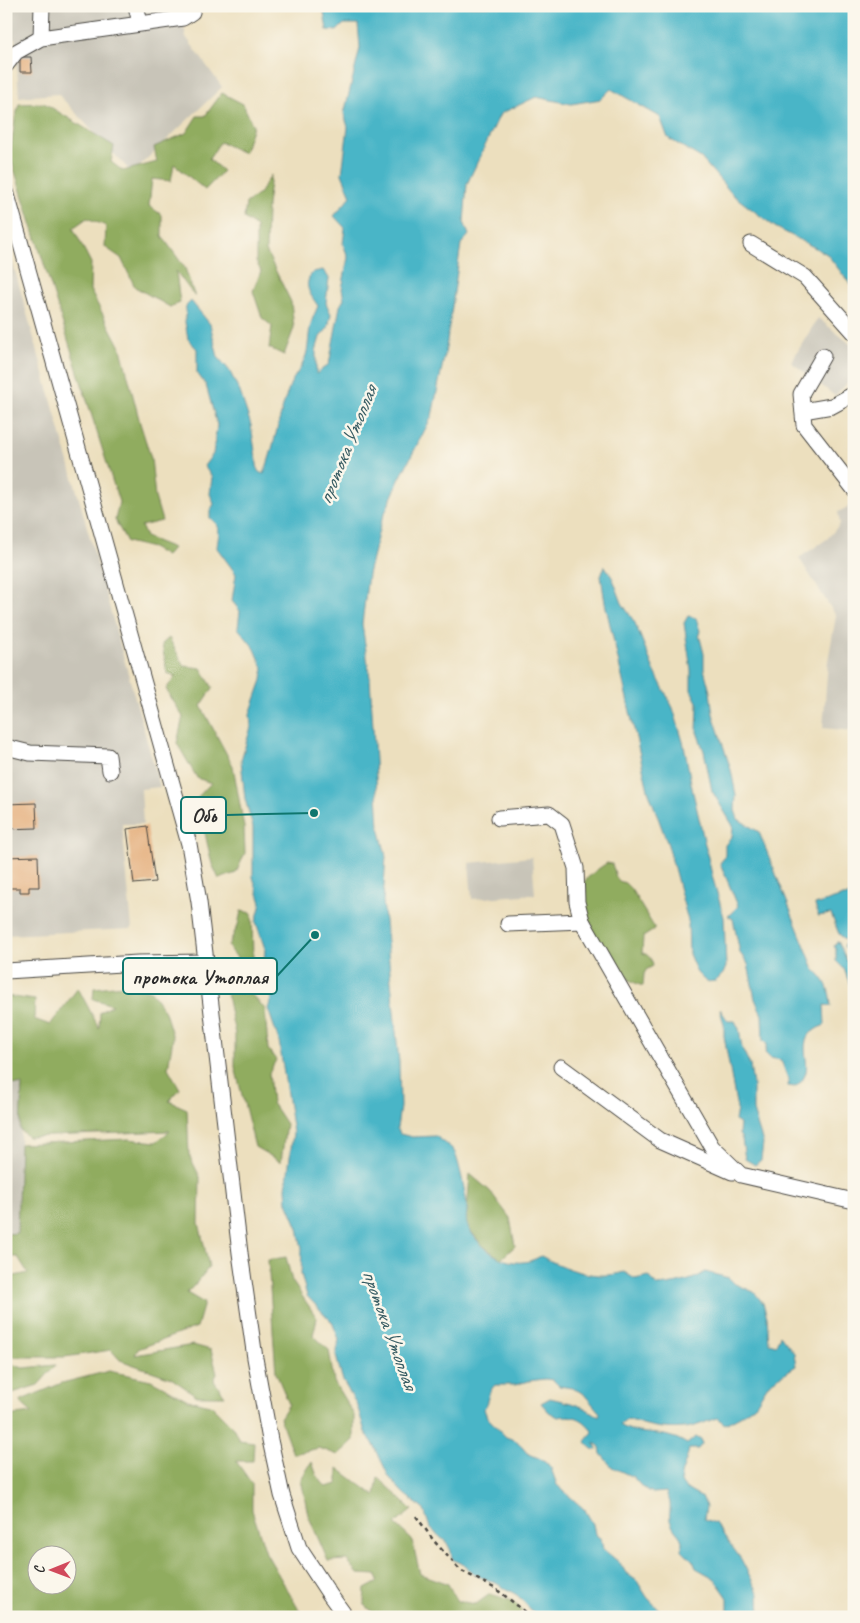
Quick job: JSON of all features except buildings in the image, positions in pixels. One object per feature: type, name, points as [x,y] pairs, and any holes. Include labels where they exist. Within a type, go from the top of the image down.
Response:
[{"type":"street","points":[[41,38],[42,6]]},
{"type":"street","points":[[136,6],[140,23]]},
{"type":"street","points":[[6,65],[16,52],[41,38],[183,18],[192,12],[193,6]]},
{"type":"street","points":[[6,191],[189,844],[199,902],[240,1253],[255,1358],[282,1496],[300,1548],[346,1617]]},
{"type":"street","points":[[751,244],[805,277],[854,332]]},
{"type":"street","points":[[823,356],[801,394],[804,424],[854,490]]},
{"type":"street","points":[[803,411],[832,406],[854,394]]},
{"type":"street","points":[[6,747],[30,753],[108,756],[110,771]]},
{"type":"street","points":[[500,818],[549,814],[562,824],[576,868],[577,902],[582,921],[712,1147],[740,1175]]},
{"type":"street","points":[[508,924],[582,921]]},
{"type":"street","points":[[6,971],[138,963],[206,962]]},
{"type":"street","points":[[561,1066],[660,1140],[740,1175],[854,1201]]},
{"type":"path","points":[[416,1516],[434,1541],[460,1570],[496,1589],[532,1617]]},
{"type":"shaded area","points":[[6,6],[180,6],[186,37],[222,87],[132,173],[58,94],[19,97],[15,38],[6,48]]},
{"type":"shaded area","points":[[6,239],[160,787],[141,789],[143,824],[122,824],[132,929],[6,935]]},
{"type":"shaded area","points":[[818,318],[854,347],[854,376],[835,396],[791,362]]},
{"type":"shaded area","points":[[854,504],[854,731],[823,728],[828,661],[836,616],[799,558],[827,539],[840,524],[838,512]]},
{"type":"shaded area","points":[[532,857],[535,894],[472,899],[469,863]]},
{"type":"shaded area","points":[[6,1085],[22,1085],[17,1234],[6,1234]]},
{"type":"green space","points":[[222,93],[243,104],[253,126],[244,153],[220,142],[209,159],[223,171],[205,190],[174,164],[171,181],[152,179],[149,206],[162,215],[162,236],[185,268],[195,297],[176,271],[180,303],[170,307],[135,287],[121,258],[105,247],[106,226],[87,218],[73,228],[91,263],[90,290],[121,349],[151,458],[155,497],[162,521],[141,526],[146,537],[173,548],[166,556],[152,548],[127,542],[115,520],[119,502],[10,156],[19,104],[44,103],[114,146],[111,162],[123,171],[157,162],[154,147],[186,133],[197,116],[205,116]]},
{"type":"green space","points":[[271,175],[267,205],[266,251],[291,302],[294,328],[284,355],[269,348],[272,326],[262,318],[253,291],[261,271],[256,262],[256,227],[244,218],[246,203],[259,194]]},
{"type":"green space","points":[[169,638],[184,666],[201,668],[213,688],[201,706],[233,766],[244,827],[245,853],[236,873],[219,879],[212,864],[197,798],[211,783],[197,778],[177,743],[183,717],[166,689],[176,676],[167,673],[162,644]]},
{"type":"green space","points":[[607,863],[612,864],[619,881],[625,883],[631,889],[654,927],[654,930],[643,937],[642,953],[650,958],[653,966],[646,970],[644,974],[643,986],[625,977],[604,956],[596,942],[586,909],[583,896],[584,883]]},
{"type":"green space","points":[[241,911],[252,913],[253,960],[258,983],[250,993],[265,1009],[268,1049],[276,1060],[269,1073],[272,1103],[286,1124],[281,1162],[255,1147],[235,1067],[235,1034],[223,976],[238,959],[228,946],[238,925]]},
{"type":"green space","points":[[124,985],[151,991],[165,1012],[173,1038],[168,1068],[180,1089],[169,1101],[187,1109],[189,1155],[200,1177],[199,1223],[209,1267],[187,1293],[204,1303],[197,1327],[138,1349],[135,1355],[193,1345],[211,1350],[217,1373],[214,1381],[225,1396],[197,1396],[171,1378],[120,1360],[111,1350],[65,1357],[6,1357],[6,1278],[28,1273],[18,1257],[6,1257],[6,1234],[17,1233],[20,1144],[129,1139],[156,1142],[170,1131],[28,1137],[20,1130],[22,1085],[6,1084],[6,996],[35,1000],[34,1019],[50,1025],[78,988],[99,1028],[100,1012],[112,1005],[93,999],[94,988]]},
{"type":"green space","points":[[470,1174],[490,1191],[510,1218],[515,1246],[501,1259],[482,1245],[466,1225]]},
{"type":"green space","points":[[286,1257],[292,1281],[317,1318],[313,1335],[329,1350],[334,1382],[354,1415],[354,1440],[338,1455],[319,1448],[293,1454],[280,1418],[289,1404],[276,1373],[268,1260]]},
{"type":"green space","points":[[6,1362],[23,1368],[56,1365],[38,1385],[6,1395]]},
{"type":"green space","points":[[109,1371],[151,1380],[188,1400],[211,1405],[233,1427],[239,1440],[254,1442],[253,1461],[236,1461],[252,1484],[252,1510],[266,1553],[303,1617],[6,1617],[6,1416],[32,1413],[19,1401],[62,1383]]},
{"type":"green space","points":[[312,1462],[317,1476],[326,1487],[338,1484],[338,1468],[375,1496],[378,1477],[412,1510],[395,1524],[412,1540],[420,1574],[448,1584],[457,1601],[476,1604],[490,1594],[513,1601],[522,1611],[515,1617],[378,1617],[364,1604],[365,1589],[378,1582],[376,1575],[358,1574],[347,1560],[328,1561],[308,1515],[301,1479]]},
{"type":"water","points":[[326,6],[854,6],[854,286],[851,285],[827,254],[775,227],[733,195],[701,158],[668,138],[660,117],[611,89],[601,99],[571,104],[536,97],[500,114],[467,184],[464,222],[469,235],[461,244],[446,348],[432,416],[399,480],[381,522],[368,574],[362,624],[370,678],[379,827],[386,856],[383,901],[399,1062],[400,1107],[397,1128],[400,1134],[412,1137],[436,1136],[454,1151],[466,1196],[466,1220],[468,1227],[481,1245],[499,1258],[520,1262],[530,1261],[541,1256],[581,1272],[603,1275],[624,1272],[635,1279],[649,1276],[657,1286],[689,1280],[705,1272],[729,1278],[735,1284],[754,1292],[763,1303],[767,1317],[769,1343],[776,1345],[780,1335],[794,1353],[796,1366],[769,1383],[756,1404],[742,1415],[725,1424],[717,1418],[687,1428],[655,1427],[628,1419],[620,1425],[632,1431],[674,1437],[687,1444],[696,1437],[701,1440],[702,1444],[698,1449],[689,1449],[682,1473],[682,1483],[685,1488],[703,1498],[706,1507],[704,1519],[715,1523],[741,1559],[759,1594],[760,1617],[731,1617],[728,1610],[728,1598],[714,1578],[696,1568],[693,1561],[682,1550],[681,1538],[670,1521],[670,1502],[666,1492],[653,1493],[642,1487],[633,1477],[612,1467],[601,1454],[600,1447],[594,1442],[597,1449],[594,1450],[588,1445],[586,1440],[593,1432],[583,1421],[569,1416],[558,1417],[549,1412],[541,1403],[550,1398],[571,1403],[585,1408],[599,1417],[600,1413],[583,1393],[572,1388],[559,1386],[553,1380],[528,1381],[515,1385],[495,1385],[489,1393],[484,1409],[487,1417],[506,1437],[517,1441],[527,1453],[545,1461],[551,1468],[557,1485],[585,1510],[593,1524],[595,1534],[601,1539],[603,1549],[620,1563],[626,1573],[637,1581],[647,1597],[666,1617],[538,1617],[517,1595],[494,1582],[478,1576],[461,1563],[452,1559],[447,1543],[430,1528],[424,1510],[403,1493],[389,1477],[373,1443],[365,1432],[357,1405],[343,1381],[336,1356],[339,1339],[332,1322],[307,1296],[301,1274],[302,1249],[298,1228],[287,1202],[286,1188],[293,1133],[279,1041],[268,1009],[271,999],[263,973],[265,949],[256,922],[261,903],[253,877],[253,827],[245,799],[241,760],[251,727],[250,714],[262,680],[263,668],[255,649],[238,628],[240,611],[232,601],[236,574],[217,548],[218,528],[210,518],[210,511],[214,504],[210,494],[212,477],[204,466],[213,454],[217,425],[206,385],[197,373],[197,349],[188,339],[185,322],[186,306],[191,301],[210,324],[218,357],[229,370],[240,392],[251,425],[258,471],[264,474],[290,385],[306,354],[313,317],[318,306],[308,289],[308,281],[313,272],[323,270],[329,278],[326,303],[331,314],[328,328],[320,337],[316,351],[316,374],[329,364],[340,306],[344,299],[342,289],[348,257],[343,244],[345,228],[334,216],[351,196],[342,174],[348,127],[344,114],[360,48],[358,24],[344,24],[337,31],[327,30],[324,12]]},
{"type":"water","points":[[605,566],[613,579],[622,603],[635,623],[654,670],[673,708],[684,745],[713,879],[724,917],[726,967],[723,974],[716,981],[706,982],[697,973],[689,954],[688,921],[668,845],[648,790],[605,603],[601,576]]},
{"type":"water","points":[[688,616],[696,618],[700,631],[704,654],[704,669],[713,714],[731,770],[736,795],[735,810],[738,819],[759,832],[814,969],[827,985],[830,995],[831,1006],[824,1005],[825,1025],[813,1031],[807,1038],[805,1046],[806,1071],[803,1079],[795,1087],[788,1086],[788,1079],[781,1060],[770,1058],[765,1053],[767,1044],[763,1041],[762,1015],[755,999],[748,964],[740,953],[733,919],[728,916],[738,906],[720,863],[725,857],[725,845],[732,837],[733,826],[712,791],[704,751],[697,732],[698,704],[691,690],[691,670],[684,623]]},
{"type":"water","points":[[854,895],[854,966],[849,958],[852,956],[844,946],[846,941],[839,934],[831,914],[818,916],[815,905],[843,896]]},
{"type":"water","points":[[838,941],[854,977],[854,995],[844,969],[836,961],[836,949],[834,946]]},
{"type":"water","points":[[720,1009],[728,1021],[735,1021],[739,1029],[742,1048],[750,1065],[753,1085],[753,1111],[763,1143],[761,1160],[755,1165],[745,1159],[742,1139],[739,1134],[740,1124],[735,1121],[737,1109]]},
{"type":"place","name":"Обь","points":[[314,813]]},
{"type":"place","name":"протока Утоплая","points":[[315,935]]}]
